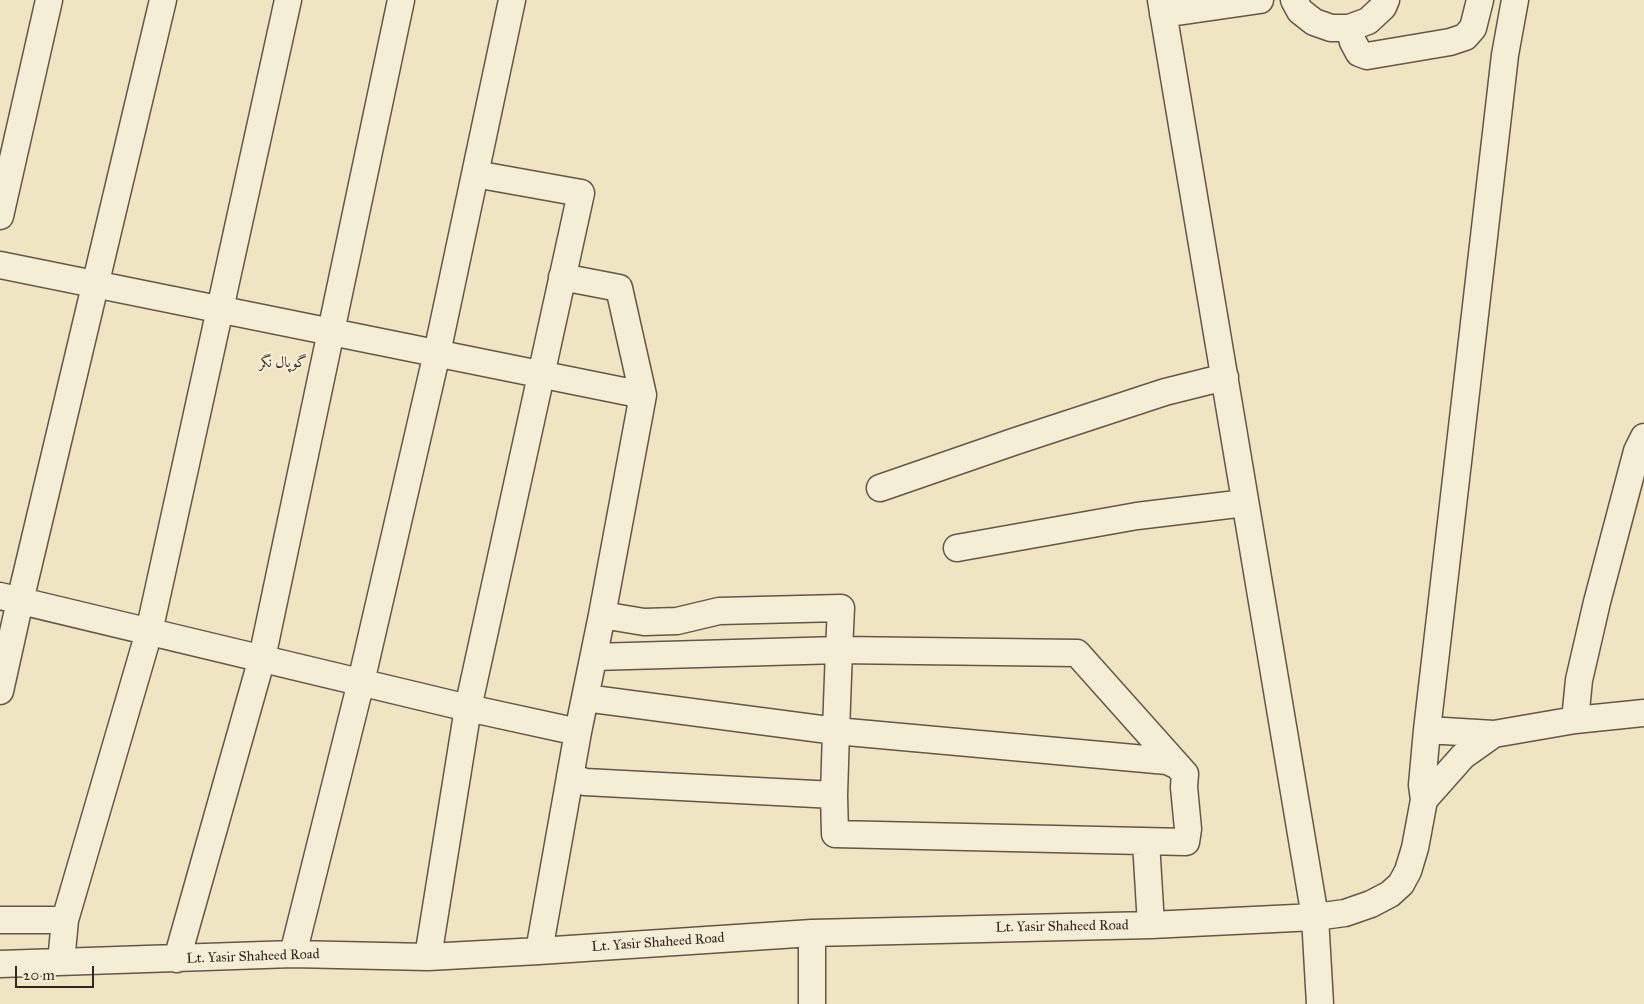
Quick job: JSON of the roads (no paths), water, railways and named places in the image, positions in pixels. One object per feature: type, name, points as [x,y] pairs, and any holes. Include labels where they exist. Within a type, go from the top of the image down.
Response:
[{"type":"street","points":[[0,216],[49,0]]},
{"type":"street","points":[[0,691],[10,598],[95,284],[163,0]]},
{"type":"street","points":[[61,962],[65,920],[149,632],[288,0]]},
{"type":"street","points":[[177,959],[262,658],[401,0]]},
{"type":"street","points":[[293,954],[361,682],[436,353],[512,0]]},
{"type":"street","points":[[1260,0],[1162,7],[1315,917],[1320,1004]]},
{"type":"street","points":[[1294,0],[1300,11],[1314,22],[1331,28],[1349,28],[1368,21],[1382,8],[1386,0]]},
{"type":"street","points":[[1349,28],[1359,53],[1367,56],[1450,42],[1465,37],[1473,28],[1480,0]]},
{"type":"street","name":"Lt. Yasir Shaheed Road","points":[[0,964],[293,954],[428,957],[812,933],[1151,925],[1315,917],[1346,913],[1371,904],[1390,894],[1401,884],[1408,871],[1416,848],[1424,800],[1422,785],[1427,730],[1505,56],[1515,0]]},
{"type":"street","points":[[428,957],[468,708],[581,193],[475,174]]},
{"type":"street","points":[[0,265],[643,395]]},
{"type":"street","points":[[539,951],[578,732],[594,657],[643,395],[619,288],[562,277]]},
{"type":"street","points":[[880,488],[1165,392],[1225,377]]},
{"type":"street","points":[[1575,720],[1579,680],[1597,602],[1637,451],[1644,437]]},
{"type":"street","points":[[957,548],[1137,516],[1246,503]]},
{"type":"street","points":[[10,598],[468,708],[578,732]]},
{"type":"street","points":[[594,657],[839,650],[1077,653],[1185,774],[1184,787],[1188,829],[1186,842],[835,834],[834,795],[839,650],[841,608],[719,611],[678,621],[644,622],[602,615]]},
{"type":"street","points":[[585,698],[836,731],[1167,761],[1178,766]]},
{"type":"street","points":[[1427,730],[1494,734],[1575,720],[1644,713]]},
{"type":"street","points":[[1424,800],[1463,756],[1494,734]]},
{"type":"street","points":[[570,776],[585,782],[834,795]]},
{"type":"street","points":[[1146,842],[1151,925]]},
{"type":"street","points":[[0,920],[65,920]]},
{"type":"street","points":[[812,933],[812,1004]]},
{"type":"district","name":"گوپال نگر","points":[[283,363]]}]
